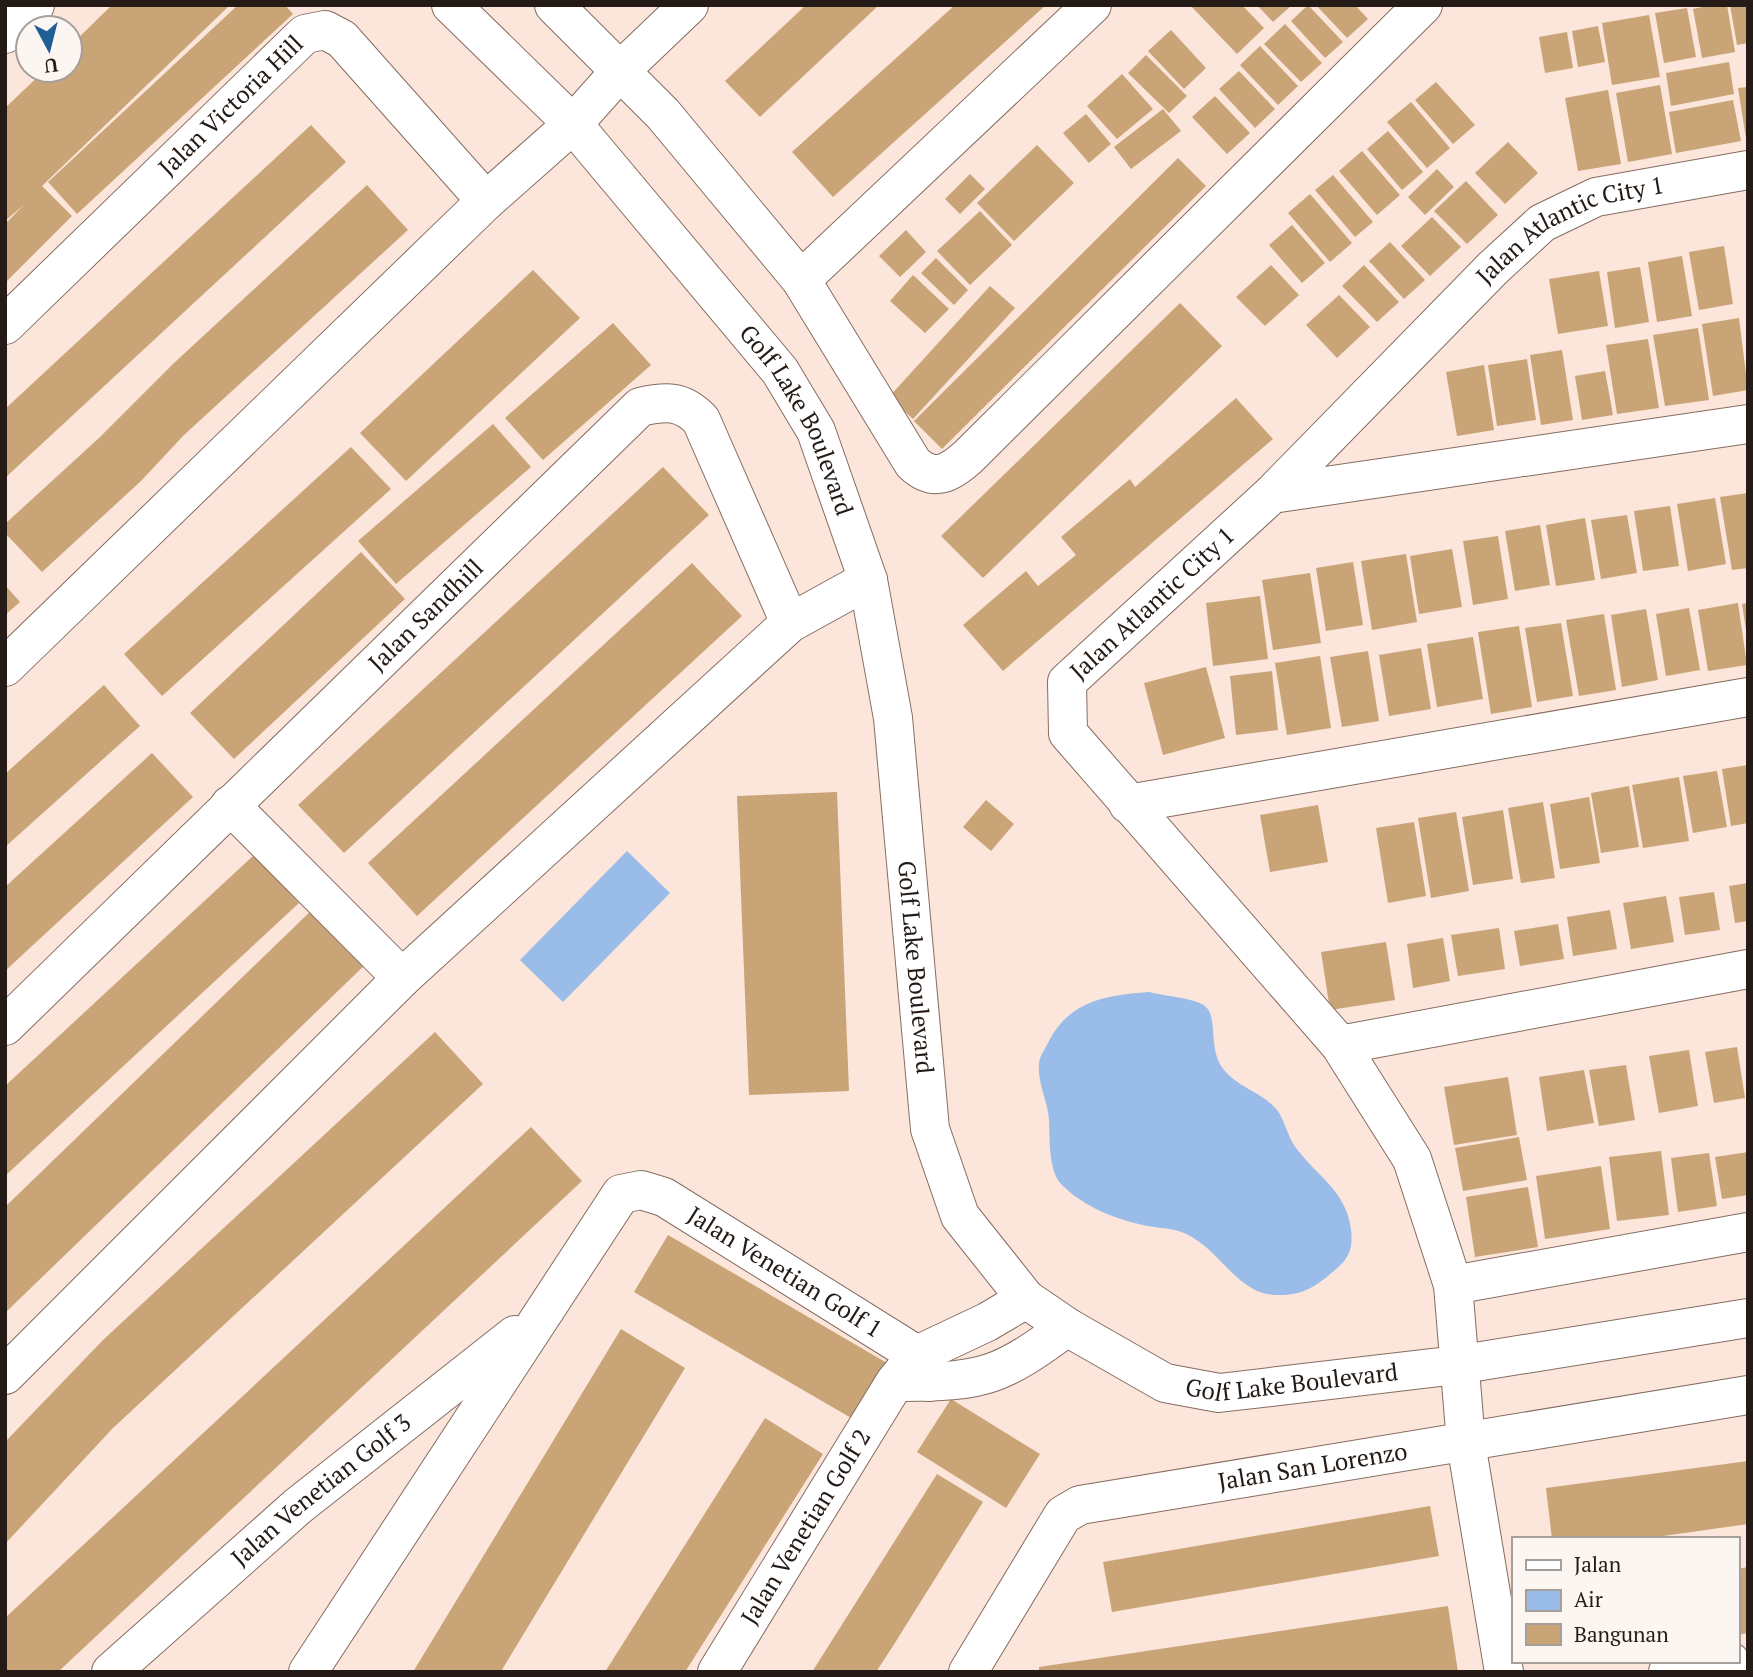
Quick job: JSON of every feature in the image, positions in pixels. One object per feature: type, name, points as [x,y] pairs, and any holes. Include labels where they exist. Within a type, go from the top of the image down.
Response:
[{"type":"street","points":[[5,34],[35,5]]},
{"type":"street","name":"Golf Lake Boulevard","points":[[451,5],[573,124],[780,371],[816,431],[868,580],[893,718],[930,1129],[960,1216],[1026,1299],[1067,1327],[1165,1383],[1219,1392],[1457,1364],[1748,1318]]},
{"type":"street","points":[[554,5],[663,114],[801,280],[913,463],[922,472],[945,475],[978,447],[1423,5]]},
{"type":"street","points":[[5,667],[486,201],[573,124],[621,70],[689,5]]},
{"type":"street","points":[[801,280],[1092,5]]},
{"type":"street","name":"Jalan Victoria Hill","points":[[5,325],[305,34],[325,30],[342,39],[486,201]]},
{"type":"street","name":"Jalan Atlantic City 1","points":[[1504,1672],[1466,1443],[1457,1364],[1453,1284],[1412,1159],[1340,1045],[1068,733],[1067,682],[1272,494],[1493,268],[1542,223],[1596,197],[1748,170]]},
{"type":"street","name":"Jalan Sandhill","points":[[5,1026],[640,407],[674,402],[689,408],[701,420],[790,623]]},
{"type":"street","points":[[1272,494],[1748,424]]},
{"type":"street","points":[[5,1375],[402,978],[790,623],[868,580]]},
{"type":"street","points":[[1128,804],[1748,696]]},
{"type":"street","points":[[230,804],[402,978]]},
{"type":"street","points":[[1340,1045],[1748,969]]},
{"type":"street","name":"Jalan Venetian Golf 1","points":[[621,1194],[641,1190],[664,1197],[914,1373]]},
{"type":"street","name":"Jalan Venetian Golf 3","points":[[314,1670],[539,1316],[621,1194]]},
{"type":"street","points":[[1453,1284],[1748,1232]]},
{"type":"street","points":[[914,1373],[987,1322],[1026,1299]]},
{"type":"street","name":"Jalan Venetian Golf 3","points":[[111,1672],[298,1506],[539,1316]]},
{"type":"street","points":[[914,1373],[972,1380],[1019,1362],[1067,1327]]},
{"type":"street","name":"Jalan Venetian Golf 2","points":[[717,1672],[914,1373]]},
{"type":"street","name":"Jalan San Lorenzo","points":[[968,1672],[1063,1515],[1069,1510],[1089,1503],[1748,1395]]},
{"type":"street","points":[[1668,1672],[1719,1663]]},
{"type":"water","points":[[627,851],[670,893],[563,1002],[520,960]]},
{"type":"water","points":[[1149,992],[1186,999],[1205,1006],[1211,1018],[1216,1053],[1224,1070],[1277,1110],[1296,1148],[1330,1185],[1343,1204],[1351,1229],[1349,1252],[1340,1266],[1314,1286],[1292,1294],[1262,1293],[1242,1282],[1191,1236],[1111,1216],[1081,1200],[1058,1180],[1052,1164],[1048,1113],[1040,1078],[1039,1063],[1042,1054],[1059,1026],[1080,1008],[1106,998]]},
{"type":"building","points":[[112,5],[230,5],[42,186],[72,216],[5,283],[5,224],[25,204],[5,221],[5,108],[30,84],[84,84],[84,32]]},
{"type":"building","points":[[238,5],[285,5],[293,14],[77,214],[48,182]]},
{"type":"building","points":[[806,5],[879,5],[760,117],[725,81]]},
{"type":"building","points":[[955,5],[1046,5],[833,197],[792,152]]},
{"type":"building","points":[[1190,5],[1242,5],[1264,28],[1237,54]]},
{"type":"building","points":[[1257,5],[1292,5],[1273,22]]},
{"type":"building","points":[[1308,5],[1343,42],[1325,58],[1291,21]]},
{"type":"building","points":[[1316,5],[1355,5],[1368,19],[1347,38]]},
{"type":"building","points":[[1727,5],[1735,52],[1702,58],[1693,9]]},
{"type":"building","points":[[1730,5],[1748,5],[1748,43],[1737,45]]},
{"type":"building","points":[[1687,8],[1696,57],[1664,63],[1655,13]]},
{"type":"building","points":[[1649,15],[1660,77],[1612,85],[1602,23]]},
{"type":"building","points":[[1285,24],[1322,63],[1301,82],[1264,44]]},
{"type":"building","points":[[1598,26],[1605,62],[1578,67],[1572,31]]},
{"type":"building","points":[[1171,30],[1206,68],[1184,89],[1148,51]]},
{"type":"building","points":[[1567,32],[1573,68],[1545,73],[1539,37]]},
{"type":"building","points":[[1260,46],[1298,86],[1278,105],[1240,65]]},
{"type":"building","points":[[1146,55],[1187,96],[1169,113],[1128,73]]},
{"type":"building","points":[[1729,62],[1734,94],[1671,106],[1666,73]]},
{"type":"building","points":[[1239,71],[1275,109],[1255,128],[1219,89]]},
{"type":"building","points":[[1122,74],[1153,109],[1117,139],[1087,106]]},
{"type":"building","points":[[1436,82],[1475,125],[1453,144],[1415,100]]},
{"type":"building","points":[[1660,85],[1672,154],[1628,162],[1616,93]]},
{"type":"building","points":[[1748,87],[1748,138],[1746,138],[1738,88]]},
{"type":"building","points":[[1608,90],[1621,164],[1578,171],[1565,98]]},
{"type":"building","points":[[1215,96],[1250,133],[1227,154],[1192,117]]},
{"type":"building","points":[[1733,100],[1741,141],[1676,153],[1669,112]]},
{"type":"building","points":[[1411,102],[1450,148],[1427,168],[1387,122]]},
{"type":"building","points":[[1163,109],[1181,131],[1131,169],[1114,147]]},
{"type":"building","points":[[1086,114],[1111,144],[1089,163],[1063,133]]},
{"type":"building","points":[[311,125],[346,162],[5,478],[5,409]]},
{"type":"building","points":[[1388,131],[1423,172],[1402,190],[1367,149]]},
{"type":"building","points":[[1508,142],[1538,173],[1505,204],[1475,173]]},
{"type":"building","points":[[1037,145],[1074,183],[1014,241],[977,203]]},
{"type":"building","points":[[1362,151],[1400,195],[1377,215],[1339,171]]},
{"type":"building","points":[[1178,158],[1206,186],[942,449],[914,421]]},
{"type":"building","points":[[1437,169],[1454,187],[1425,215],[1408,197]]},
{"type":"building","points":[[970,174],[985,189],[960,214],[945,199]]},
{"type":"building","points":[[1333,175],[1373,222],[1355,237],[1315,190]]},
{"type":"building","points":[[1466,181],[1498,215],[1467,244],[1434,211]]},
{"type":"building","points":[[367,185],[408,230],[184,435],[141,481],[42,572],[5,533],[5,524]]},
{"type":"building","points":[[1310,194],[1352,243],[1330,262],[1288,213]]},
{"type":"building","points":[[980,211],[1012,245],[970,285],[937,251]]},
{"type":"building","points":[[1432,217],[1461,247],[1430,276],[1401,246]]},
{"type":"building","points":[[1292,225],[1325,263],[1302,283],[1269,245]]},
{"type":"building","points":[[906,230],[926,252],[900,277],[879,256]]},
{"type":"building","points":[[1390,242],[1425,280],[1404,299],[1369,261]]},
{"type":"building","points":[[1724,246],[1733,304],[1699,310],[1689,252]]},
{"type":"building","points":[[1682,256],[1692,316],[1657,322],[1648,262]]},
{"type":"building","points":[[936,258],[968,290],[954,305],[921,273]]},
{"type":"building","points":[[1271,265],[1299,295],[1265,326],[1236,297]]},
{"type":"building","points":[[1364,265],[1399,302],[1377,322],[1342,286]]},
{"type":"building","points":[[1640,267],[1649,322],[1615,328],[1607,272]]},
{"type":"building","points":[[533,270],[580,318],[406,481],[360,433]]},
{"type":"building","points":[[1599,271],[1608,326],[1558,334],[1549,279]]},
{"type":"building","points":[[913,275],[949,309],[925,333],[890,301]]},
{"type":"building","points":[[990,286],[1015,308],[913,419],[889,397]]},
{"type":"building","points":[[1339,295],[1370,327],[1337,358],[1306,325]]},
{"type":"building","points":[[1180,303],[1222,346],[983,578],[941,536]]},
{"type":"building","points":[[1739,318],[1748,390],[1713,396],[1702,324]]},
{"type":"building","points":[[613,323],[651,365],[543,460],[505,418]]},
{"type":"building","points":[[1698,328],[1709,400],[1665,406],[1653,335]]},
{"type":"building","points":[[1648,339],[1659,408],[1617,414],[1606,345]]},
{"type":"building","points":[[1562,350],[1573,420],[1541,425],[1530,355]]},
{"type":"building","points":[[1527,359],[1536,420],[1497,426],[1488,365]]},
{"type":"building","points":[[1484,365],[1494,430],[1457,436],[1446,372]]},
{"type":"building","points":[[1605,371],[1613,415],[1582,420],[1575,376]]},
{"type":"building","points":[[1236,398],[1273,439],[1003,671],[963,625],[1026,571],[1038,586],[1076,555],[1061,537],[1130,479],[1135,487]]},
{"type":"building","points":[[493,424],[531,467],[396,584],[358,541]]},
{"type":"building","points":[[351,447],[391,489],[162,696],[124,654]]},
{"type":"building","points":[[663,467],[709,515],[344,853],[298,805]]},
{"type":"building","points":[[1748,493],[1748,568],[1732,570],[1720,497]]},
{"type":"building","points":[[1715,498],[1726,564],[1688,571],[1677,504]]},
{"type":"building","points":[[1670,506],[1679,566],[1643,571],[1634,511]]},
{"type":"building","points":[[1627,515],[1637,573],[1601,579],[1591,520]]},
{"type":"building","points":[[1585,518],[1595,580],[1556,586],[1546,525]]},
{"type":"building","points":[[1540,525],[1550,585],[1515,591],[1505,531]]},
{"type":"building","points":[[1498,536],[1508,599],[1473,605],[1463,541]]},
{"type":"building","points":[[1452,549],[1462,607],[1419,614],[1410,556]]},
{"type":"building","points":[[361,552],[405,599],[234,759],[190,713]]},
{"type":"building","points":[[1406,554],[1417,622],[1372,630],[1361,561]]},
{"type":"building","points":[[1353,562],[1363,625],[1326,631],[1316,568]]},
{"type":"building","points":[[692,563],[742,616],[417,916],[368,863]]},
{"type":"building","points":[[1310,573],[1321,643],[1273,650],[1262,580]]},
{"type":"building","points":[[5,585],[20,602],[5,615]]},
{"type":"building","points":[[1260,596],[1268,659],[1213,666],[1206,603]]},
{"type":"building","points":[[1738,603],[1747,665],[1708,671],[1698,610]]},
{"type":"building","points":[[1748,603],[1748,630],[1746,630],[1742,604]]},
{"type":"building","points":[[1689,608],[1700,670],[1666,676],[1656,614]]},
{"type":"building","points":[[1646,609],[1658,680],[1622,687],[1611,615]]},
{"type":"building","points":[[1604,614],[1616,690],[1579,696],[1566,620]]},
{"type":"building","points":[[1561,623],[1573,696],[1537,702],[1525,628]]},
{"type":"building","points":[[1519,626],[1532,707],[1491,714],[1478,632]]},
{"type":"building","points":[[1473,637],[1483,699],[1437,707],[1427,644]]},
{"type":"building","points":[[1421,648],[1431,709],[1389,716],[1379,655]]},
{"type":"building","points":[[1368,651],[1379,721],[1342,727],[1330,657]]},
{"type":"building","points":[[1320,656],[1331,728],[1287,735],[1275,663]]},
{"type":"building","points":[[1206,667],[1225,738],[1163,755],[1144,683]]},
{"type":"building","points":[[1272,671],[1278,730],[1236,735],[1230,676]]},
{"type":"building","points":[[104,685],[140,726],[5,847],[5,774]]},
{"type":"building","points":[[152,753],[193,797],[5,971],[5,887]]},
{"type":"building","points":[[1748,765],[1748,823],[1731,826],[1722,769]]},
{"type":"building","points":[[1717,771],[1727,827],[1693,833],[1683,776]]},
{"type":"building","points":[[1679,777],[1689,841],[1643,848],[1632,785]]},
{"type":"building","points":[[1629,786],[1639,847],[1601,853],[1591,793]]},
{"type":"building","points":[[837,792],[849,1091],[749,1095],[737,796]]},
{"type":"building","points":[[1589,797],[1600,863],[1560,869],[1550,804]]},
{"type":"building","points":[[986,800],[1014,824],[991,851],[963,827]]},
{"type":"building","points":[[1543,802],[1555,878],[1521,883],[1508,808]]},
{"type":"building","points":[[1318,805],[1328,862],[1270,872],[1260,815]]},
{"type":"building","points":[[1503,810],[1513,879],[1473,885],[1462,817]]},
{"type":"building","points":[[1456,812],[1469,891],[1431,898],[1418,818]]},
{"type":"building","points":[[1414,822],[1426,896],[1388,903],[1376,828]]},
{"type":"building","points":[[254,855],[299,903],[5,1176],[5,1086]]},
{"type":"building","points":[[1748,883],[1748,921],[1735,923],[1729,886]]},
{"type":"building","points":[[1714,892],[1720,930],[1685,935],[1679,897]]},
{"type":"building","points":[[1666,896],[1674,942],[1631,949],[1623,903]]},
{"type":"building","points":[[317,905],[370,960],[5,1313],[5,1207]]},
{"type":"building","points":[[1610,910],[1617,949],[1573,956],[1567,917]]},
{"type":"building","points":[[1558,924],[1564,959],[1520,966],[1514,931]]},
{"type":"building","points":[[1499,928],[1505,969],[1458,976],[1451,935]]},
{"type":"building","points":[[1443,938],[1450,981],[1413,988],[1407,944]]},
{"type":"building","points":[[1386,942],[1395,1000],[1330,1010],[1321,952]]},
{"type":"building","points":[[435,1032],[483,1084],[113,1428],[5,1544],[5,1442],[103,1340]]},
{"type":"building","points":[[1737,1047],[1745,1098],[1714,1103],[1705,1052]]},
{"type":"building","points":[[1689,1050],[1698,1106],[1659,1113],[1649,1056]]},
{"type":"building","points":[[1626,1065],[1635,1120],[1599,1126],[1589,1070]]},
{"type":"building","points":[[1584,1070],[1594,1123],[1547,1131],[1539,1077]]},
{"type":"building","points":[[1508,1077],[1517,1135],[1454,1145],[1444,1087]]},
{"type":"building","points":[[531,1127],[582,1181],[58,1672],[5,1672],[5,1618]]},
{"type":"building","points":[[1519,1137],[1527,1180],[1463,1191],[1455,1148]]},
{"type":"building","points":[[1661,1151],[1669,1215],[1617,1221],[1609,1157]]},
{"type":"building","points":[[1748,1152],[1748,1195],[1722,1199],[1715,1157]]},
{"type":"building","points":[[1709,1153],[1717,1206],[1678,1212],[1671,1158]]},
{"type":"building","points":[[1601,1166],[1610,1229],[1545,1239],[1536,1176]]},
{"type":"building","points":[[1528,1187],[1538,1247],[1475,1257],[1466,1197]]},
{"type":"building","points":[[668,1235],[887,1363],[853,1419],[634,1292]]},
{"type":"building","points":[[621,1329],[685,1368],[501,1672],[413,1672]]},
{"type":"building","points":[[951,1399],[1040,1454],[1006,1508],[917,1452]]},
{"type":"building","points":[[765,1418],[823,1454],[685,1672],[605,1672]]},
{"type":"building","points":[[1748,1461],[1748,1524],[1656,1537],[1552,1537],[1546,1488]]},
{"type":"building","points":[[937,1474],[983,1502],[893,1646],[876,1672],[812,1672]]},
{"type":"building","points":[[1430,1506],[1439,1556],[1112,1612],[1103,1562]]},
{"type":"building","points":[[1748,1567],[1748,1633],[1739,1635],[1739,1569]]},
{"type":"building","points":[[1448,1606],[1458,1672],[1039,1672],[1039,1667]]}]
